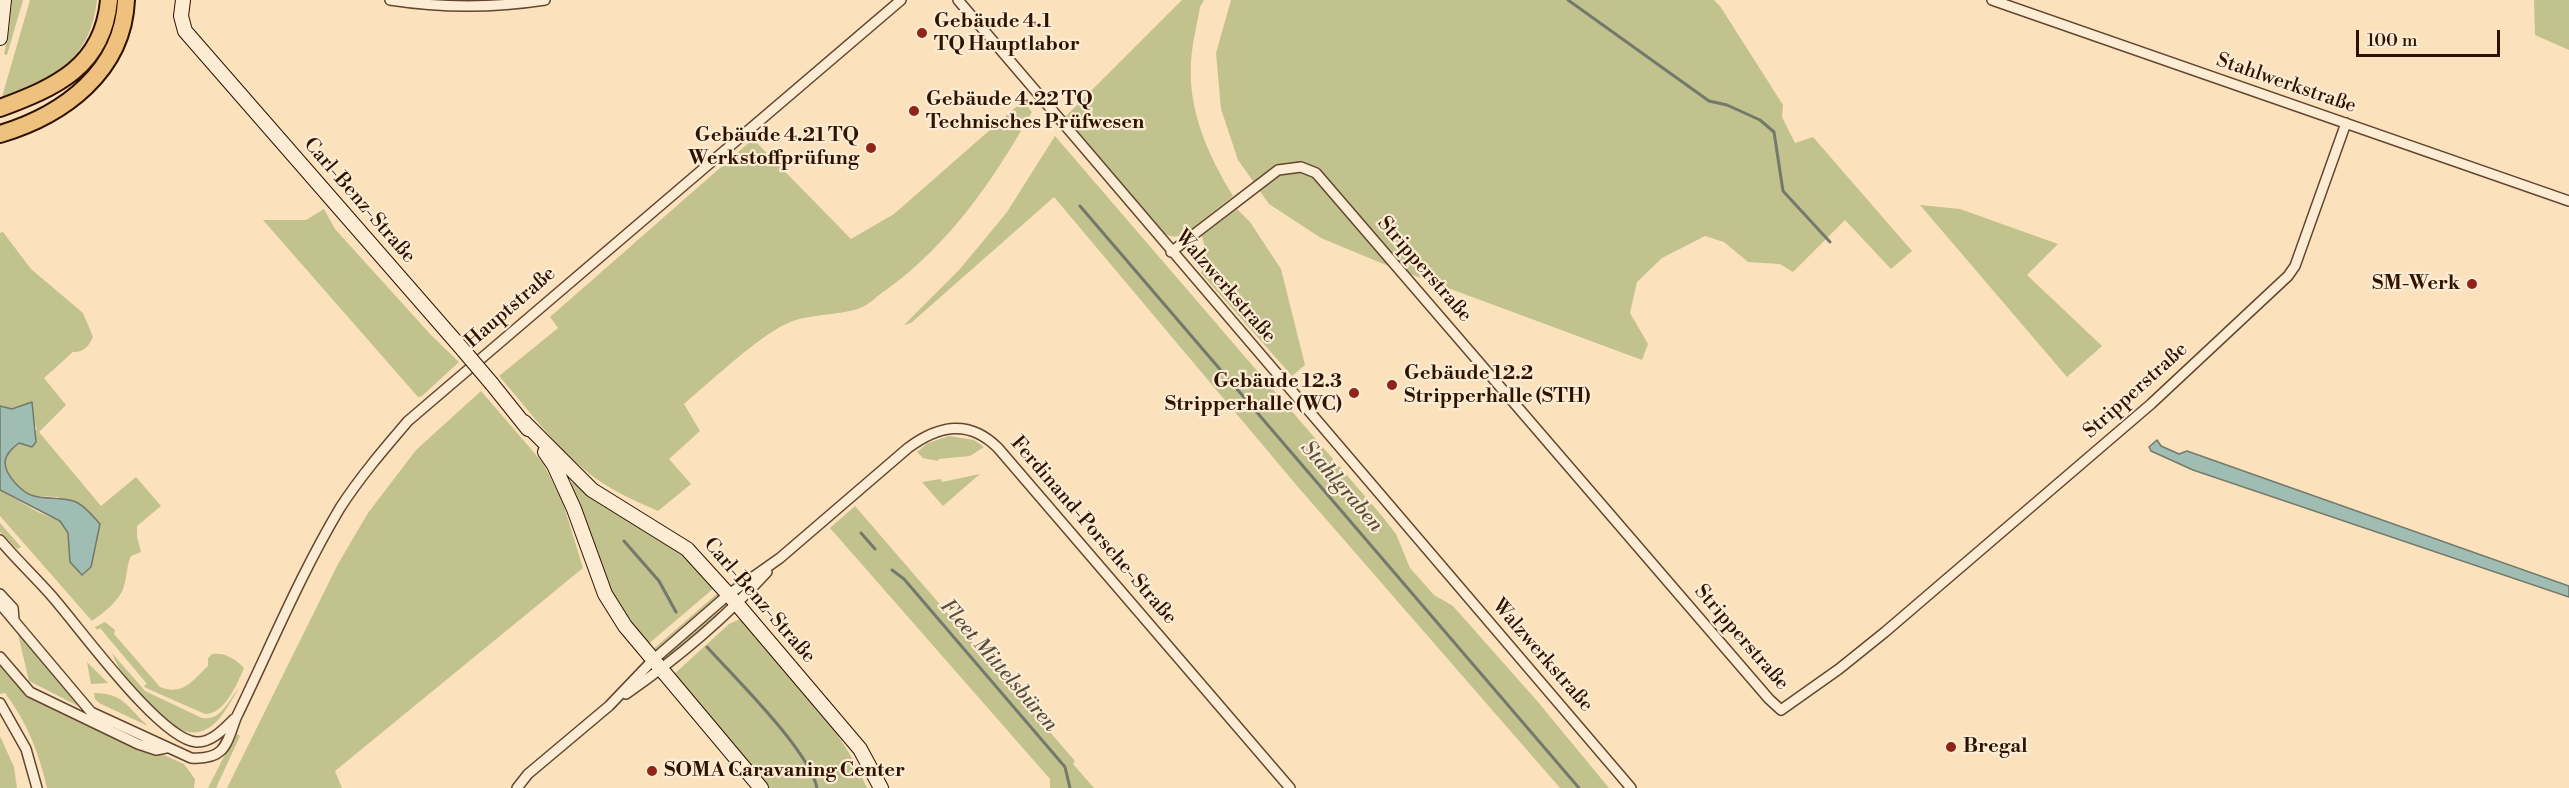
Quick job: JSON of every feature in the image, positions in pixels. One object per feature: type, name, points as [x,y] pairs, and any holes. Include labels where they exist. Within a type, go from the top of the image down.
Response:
[{"type":"highway","points":[[0,108],[45,91],[77,69],[96,45],[106,22],[109,0]]},
{"type":"highway","points":[[0,134],[45,117],[91,83],[106,64],[117,44],[123,29],[126,0]]},
{"type":"street","points":[[0,38],[4,0]]},
{"type":"street","name":"Carl-Benz-Straße","points":[[183,0],[181,16],[184,31],[524,422],[592,490],[687,549],[733,599],[860,749],[881,788]]},
{"type":"street","points":[[390,0],[416,4],[480,6],[545,0]]},
{"type":"street","name":"Hauptstraße","points":[[166,748],[191,758],[209,759],[219,754],[228,740],[236,718],[317,550],[341,508],[408,421],[901,0]]},
{"type":"street","name":"Walzwerkstraße","points":[[958,0],[1631,788]]},
{"type":"street","name":"Stahlwerkstraße","points":[[1992,0],[2569,201]]},
{"type":"street","name":"Stripperstraße","points":[[1171,252],[1278,170],[1301,167],[1316,173],[1769,699],[1781,710],[1839,669],[1885,632],[2151,404],[2288,276],[2295,266],[2346,123]]},
{"type":"street","name":"Carl-Benz-Straße","points":[[524,422],[554,465],[574,509],[606,594],[625,626],[761,788]]},
{"type":"street","name":"Ferdinand-Porsche-Straße","points":[[517,788],[528,774],[924,436],[943,429],[956,428],[982,435],[1006,457],[1290,788]]},
{"type":"street","points":[[0,534],[35,572],[49,593]]},
{"type":"street","points":[[0,540],[49,593],[143,705],[169,730],[194,742],[206,741],[236,718]]},
{"type":"street","points":[[0,594],[13,608],[15,621]]},
{"type":"street","points":[[0,604],[91,712],[166,748]]},
{"type":"street","points":[[0,657],[30,692],[138,744],[156,750],[166,748]]},
{"type":"street","points":[[0,703],[26,749],[37,788]]},
{"type":"street","points":[[76,714],[91,712]]},
{"type":"green space","points":[[12,0],[23,0],[7,55],[4,54]]},
{"type":"green space","points":[[30,0],[97,0],[87,37],[67,64],[38,83],[2,97]]},
{"type":"green space","points":[[1182,0],[1204,0],[1200,7],[1193,41],[1191,80],[1193,98],[1196,115],[1208,149],[1233,196],[1185,234],[1174,236],[1167,235],[1157,228],[1064,118]]},
{"type":"green space","points":[[1231,0],[1714,0],[1783,105],[1782,117],[1795,143],[1813,137],[1912,251],[1891,269],[1845,220],[1793,272],[1780,264],[1748,262],[1724,242],[1705,236],[1662,258],[1637,282],[1630,313],[1648,344],[1642,360],[1386,265],[1321,238],[1269,204],[1238,160],[1221,109],[1216,53]]},
{"type":"green space","points":[[2534,0],[2569,0],[2569,50],[2535,35]]},
{"type":"green space","points":[[1023,101],[1032,112],[986,186],[950,231],[909,272],[863,307],[801,319],[781,326],[753,346],[684,404],[700,431],[669,459],[691,484],[658,511],[612,489],[586,471],[551,438],[499,376],[558,328],[550,317],[753,139],[851,239],[894,214]]},
{"type":"green space","points":[[1055,136],[1382,516],[1396,534],[1410,568],[1434,595],[1453,606],[1538,702],[1609,788],[1560,788],[1298,487],[1054,197],[911,323],[904,325],[959,270],[1007,212]]},
{"type":"green space","points":[[1920,205],[1960,209],[2058,244],[2027,275],[2102,346],[2067,377]]},
{"type":"green space","points":[[324,209],[335,229],[431,335],[459,362],[422,396],[418,397],[263,220],[306,220]]},
{"type":"green space","points":[[1237,209],[1250,222],[1281,269],[1305,365],[1292,376],[1201,273],[1207,257],[1202,236]]},
{"type":"green space","points":[[3,232],[31,269],[83,313],[93,337],[85,348],[73,352],[44,378],[66,405],[39,432],[101,506],[136,477],[161,506],[137,526],[141,552],[131,556],[121,594],[110,607],[92,621],[0,516],[0,490],[38,512],[60,521],[68,533],[70,562],[91,567],[100,524],[58,497],[33,496],[19,487],[8,473],[5,461],[9,452],[37,429],[32,417],[32,402],[12,409],[0,406],[0,233]]},
{"type":"green space","points":[[481,391],[543,463],[563,503],[583,568],[335,771],[342,788],[227,788],[338,564],[368,513],[416,450]]},
{"type":"green space","points":[[949,436],[974,440],[984,447],[970,456],[939,459],[938,461],[923,458],[917,452],[928,443]]},
{"type":"green space","points":[[980,474],[943,506],[922,482],[941,479],[942,482]]},
{"type":"green space","points":[[575,482],[608,509],[674,547],[714,588],[646,646],[609,596],[569,487]]},
{"type":"green space","points":[[855,506],[1075,761],[1073,764],[1094,788],[1050,788],[1050,779],[830,528]]},
{"type":"green space","points":[[0,523],[21,547],[17,549],[0,532]]},
{"type":"green space","points":[[719,592],[719,597],[654,653],[651,651]]},
{"type":"green space","points":[[718,612],[720,614],[670,655],[668,653]]},
{"type":"green space","points":[[740,619],[827,720],[855,764],[867,788],[766,788],[672,676],[729,624]]},
{"type":"green space","points":[[105,622],[115,630],[114,634],[160,687],[175,690],[187,686],[208,666],[208,658],[212,654],[230,657],[244,668],[234,690],[224,704],[212,713],[205,714],[146,688],[144,686],[147,684],[100,628],[97,630],[95,627]]},
{"type":"green space","points":[[21,633],[80,707],[29,681],[18,634]]},
{"type":"green space","points":[[112,653],[145,691],[202,718],[209,718],[220,713],[239,688],[218,720],[208,729],[187,732],[159,715],[130,682]]},
{"type":"green space","points":[[87,662],[108,683],[91,684]]},
{"type":"green space","points":[[0,664],[26,693],[184,764],[195,779],[194,788],[47,788],[36,750],[26,727],[5,693],[0,694]]},
{"type":"green space","points":[[94,693],[119,698],[148,726],[99,703]]},
{"type":"green space","points":[[236,733],[240,736],[216,788],[208,788]]},
{"type":"green space","points":[[0,736],[14,767],[17,788],[0,788]]},
{"type":"water","points":[[32,402],[36,442],[32,447],[19,443],[7,456],[6,467],[11,478],[24,491],[39,497],[76,502],[100,524],[91,567],[82,575],[70,562],[68,533],[60,521],[0,490],[0,406],[12,409]]},
{"type":"water","points":[[2157,440],[2161,446],[2179,454],[2187,451],[2569,586],[2569,597],[2193,470],[2151,451],[2149,447]]},
{"type":"waterway","points":[[1568,0],[1709,101],[1727,105],[1760,120],[1774,132],[1783,191],[1830,242]]},
{"type":"waterway","name":"Stahlgraben","points":[[1080,206],[1579,788]]},
{"type":"waterway","name":"Fleet Mittelsbüren","points":[[861,533],[875,549]]},
{"type":"waterway","name":"Fleet Mittelsbüren","points":[[624,541],[659,581],[676,612]]},
{"type":"waterway","name":"Fleet Mittelsbüren","points":[[892,570],[904,579],[1065,767],[1070,788]]},
{"type":"waterway","name":"Fleet Mittelsbüren","points":[[707,647],[786,735],[811,772],[817,788]]},
{"type":"place","name":"Gebäude 4.1 TQ Hauptlabor","points":[[922,33]]},
{"type":"place","name":"Gebäude 4.22 TQ Technisches Prüfwesen","points":[[914,111]]},
{"type":"place","name":"Gebäude 4.21 TQ Werkstoffprüfung","points":[[871,148]]},
{"type":"place","name":"SM-Werk","points":[[2472,284]]},
{"type":"place","name":"Gebäude 12.2 Stripperhalle (STH)","points":[[1392,385]]},
{"type":"place","name":"Gebäude 12.3 Stripperhalle (WC)","points":[[1354,393]]},
{"type":"place","name":"Bregal","points":[[1951,747]]},
{"type":"place","name":"SOMA Caravaning Center","points":[[652,771]]}]
